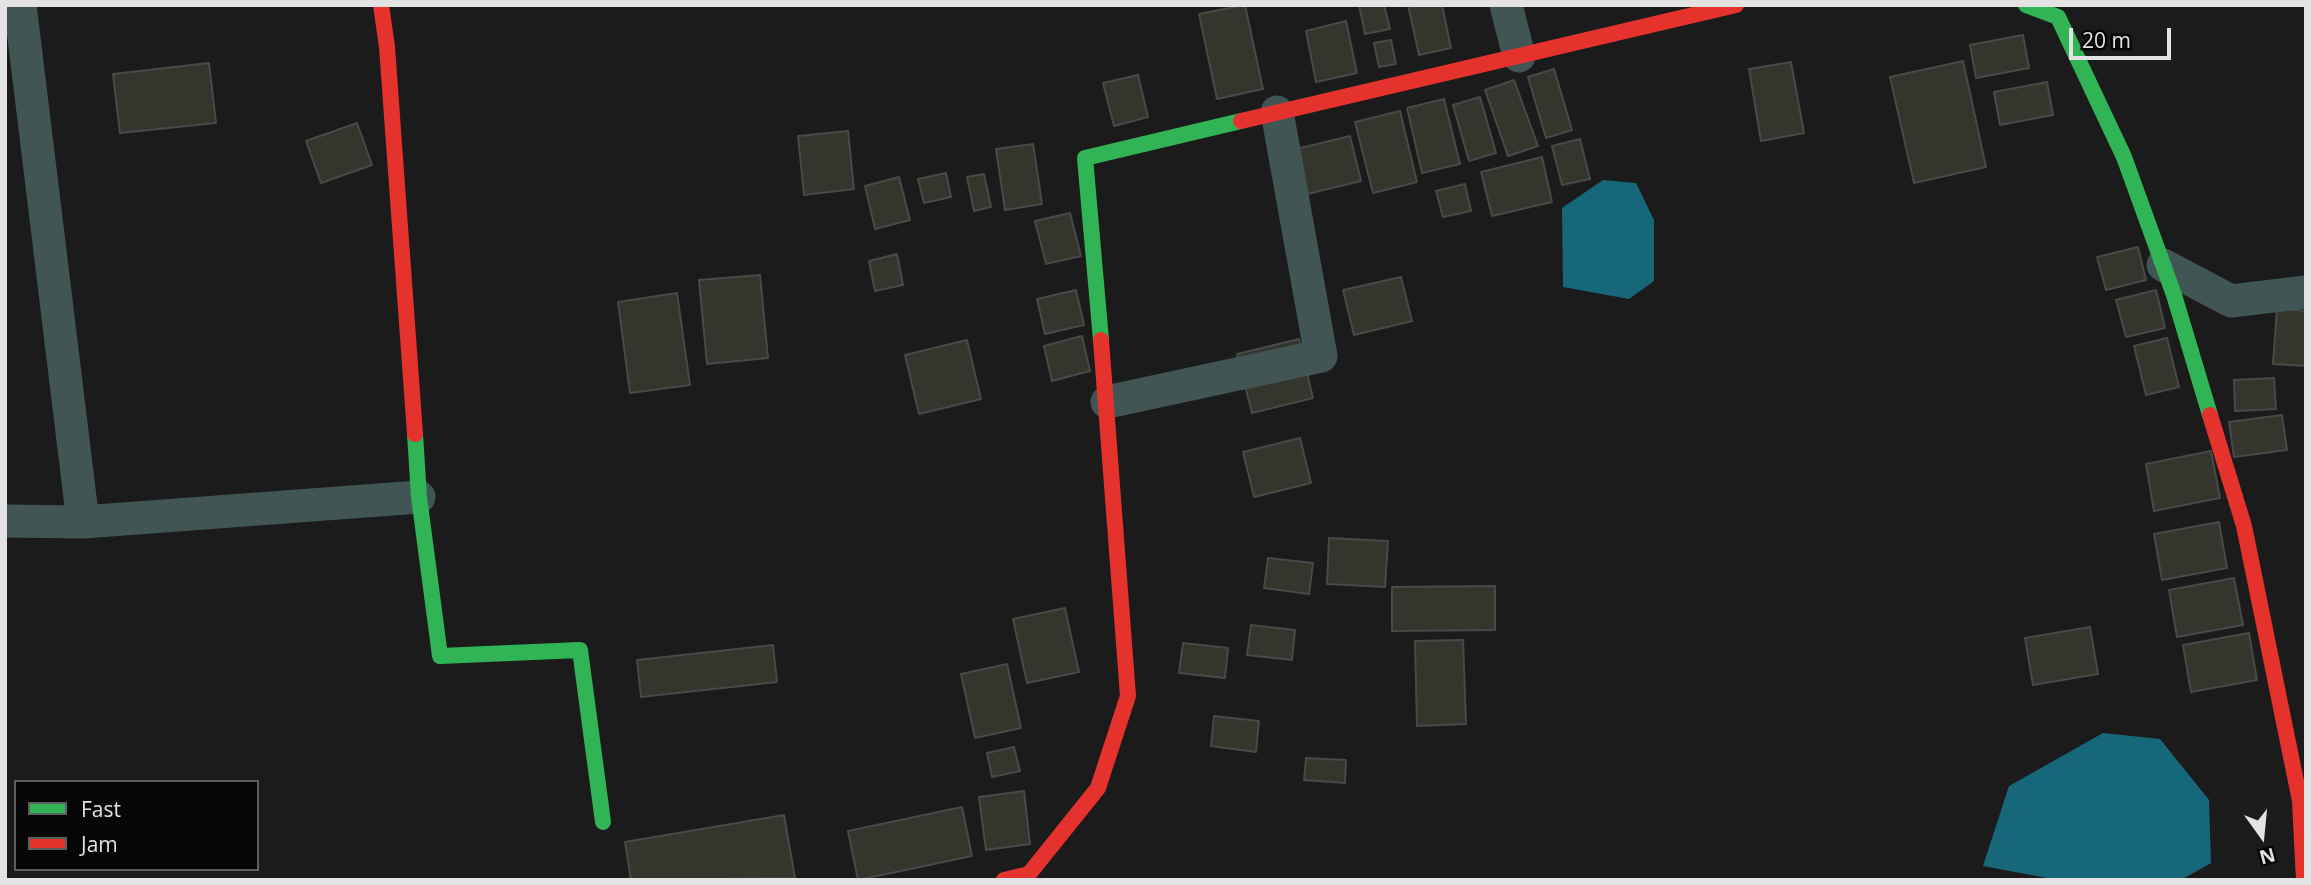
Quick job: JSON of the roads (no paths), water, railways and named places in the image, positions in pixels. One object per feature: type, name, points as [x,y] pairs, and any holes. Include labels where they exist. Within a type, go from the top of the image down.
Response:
[{"type":"street","points":[[20,5],[83,522]]},
{"type":"street","points":[[381,5],[388,60],[419,497],[440,656],[580,650],[603,822]]},
{"type":"street","points":[[1506,5],[1519,56]]},
{"type":"street","points":[[1004,880],[1029,874],[1098,788],[1128,696],[1107,402],[1085,158],[1736,5]]},
{"type":"street","points":[[2026,5],[2058,17],[2124,158],[2163,265],[2244,526],[2300,802],[2304,880]]},
{"type":"street","points":[[1107,402],[1321,356],[1277,112]]},
{"type":"street","points":[[2163,265],[2231,301],[2306,292]]},
{"type":"street","points":[[5,521],[83,522],[419,497]]},
{"type":"water","points":[[1603,180],[1636,183],[1654,220],[1654,281],[1629,299],[1563,287],[1562,208]]},
{"type":"water","points":[[2103,733],[2160,739],[2209,800],[2211,863],[2181,880],[2058,880],[1983,866],[2009,786]]}]
